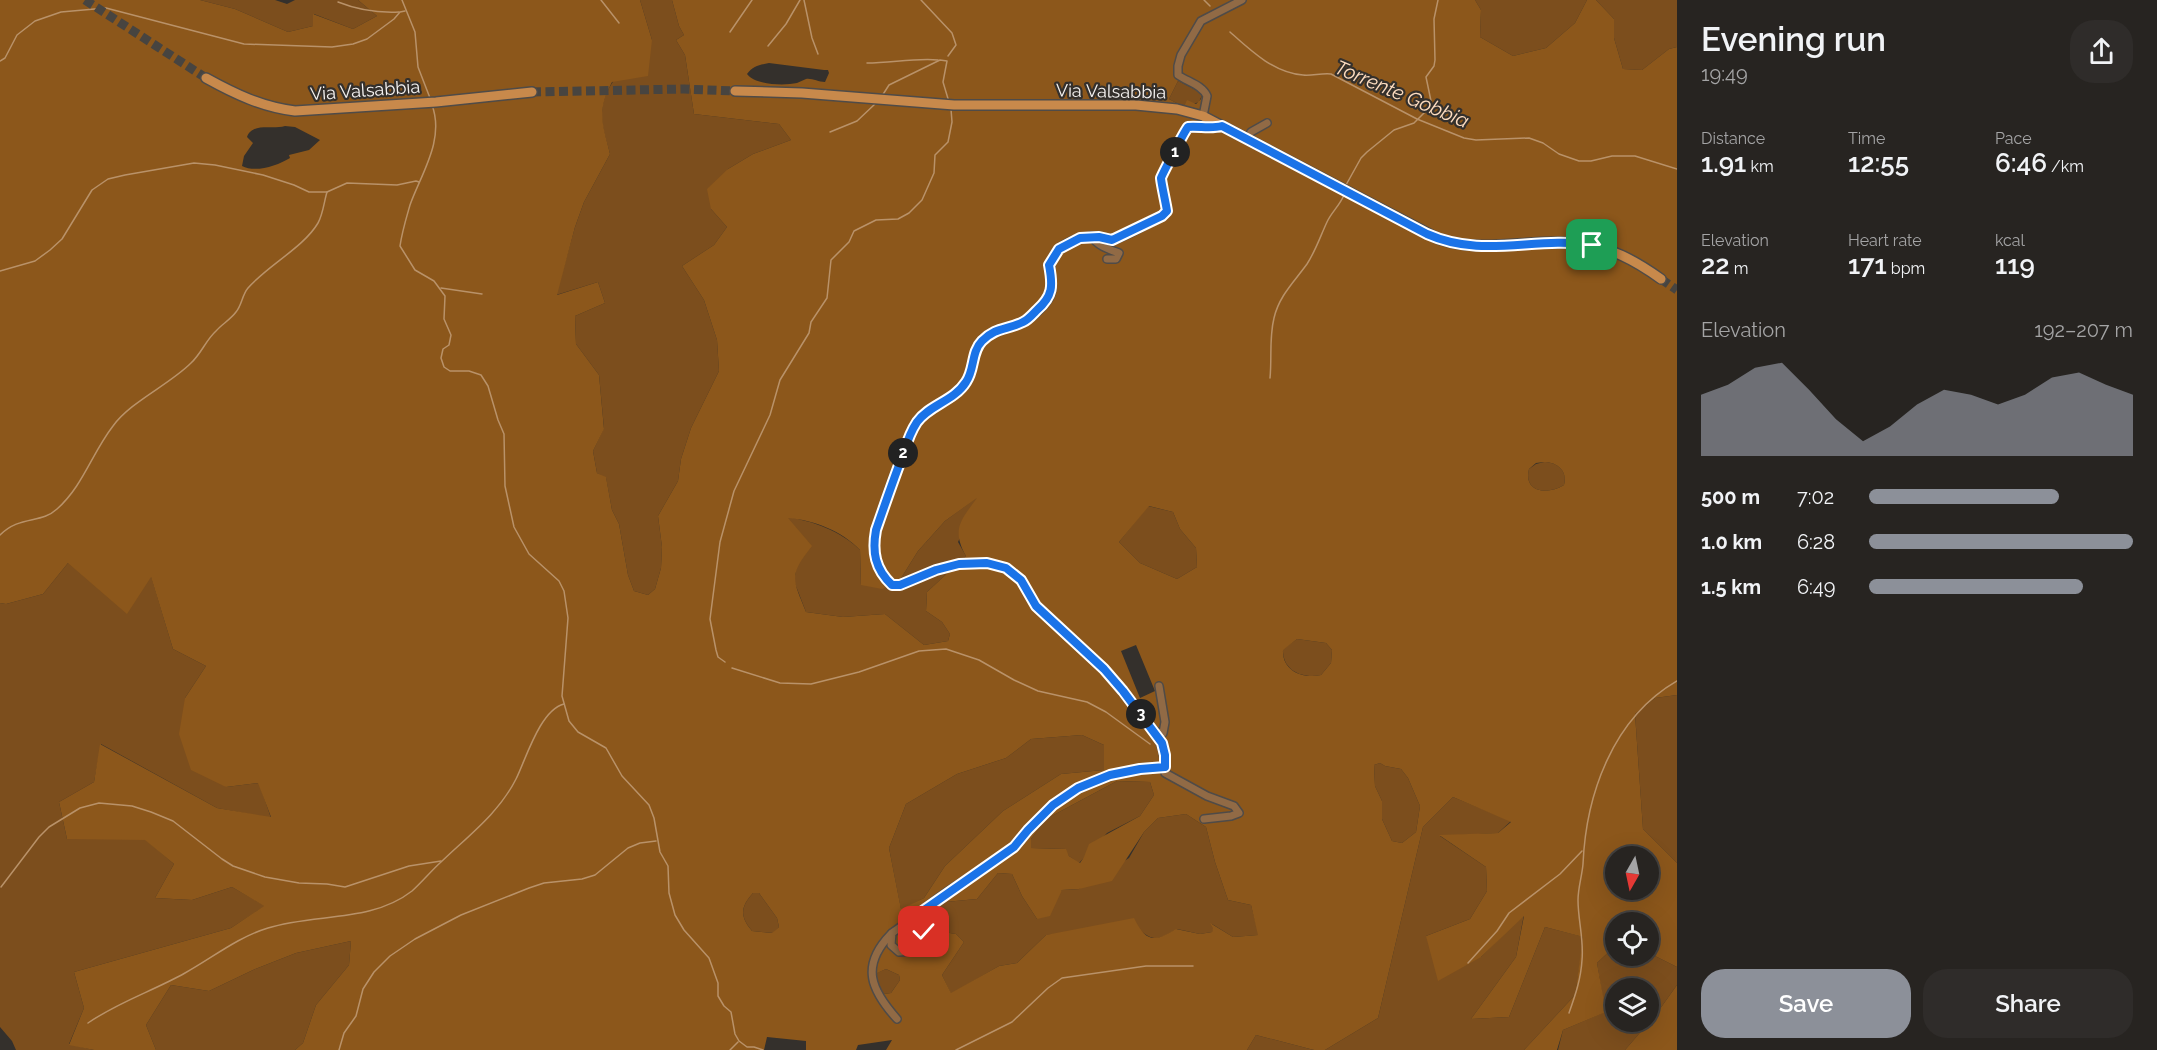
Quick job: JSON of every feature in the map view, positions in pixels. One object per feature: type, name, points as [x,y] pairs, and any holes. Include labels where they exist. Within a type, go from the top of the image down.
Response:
[{"type":"main road","name":"Via Valsabbia","points":[[206,78],[251,100],[281,109],[323,110],[436,102],[529,92]]},
{"type":"main road","name":"Via Valsabbia","points":[[735,91],[954,105],[1136,105],[1177,109],[1203,116],[1427,234],[1450,243],[1485,247],[1561,242],[1592,245],[1620,255],[1661,279]]},
{"type":"street","points":[[1203,116],[1206,93],[1202,88],[1178,75],[1179,60],[1201,21],[1242,0]]},
{"type":"street","points":[[1251,132],[1267,123]]},
{"type":"street","points":[[1204,819],[1239,813],[1234,806],[1207,796],[1165,773],[1165,755],[1162,743],[1155,732],[1104,669],[1036,606],[1021,580],[1006,568],[987,563],[959,564],[936,570],[900,585],[892,585],[881,575],[874,541],[899,463],[917,422],[928,412],[957,394],[966,383],[973,370],[975,348],[993,330],[1025,322],[1045,303],[1050,296],[1051,289],[1052,278],[1049,265],[1059,249],[1080,238],[1112,240],[1162,216],[1167,211],[1161,181],[1163,172],[1188,127],[1222,126]]},
{"type":"street","points":[[1091,237],[1095,243],[1119,253],[1119,258],[1116,260],[1107,259]]},
{"type":"street","points":[[1155,732],[1163,733],[1165,722],[1159,686]]},
{"type":"street","points":[[897,1019],[882,1003],[874,987],[871,971],[884,941],[892,933],[945,893],[1005,854],[1053,805],[1078,788],[1110,775],[1165,767]]},
{"type":"street","points":[[892,933],[891,945],[899,952],[915,951],[922,943],[924,932],[914,917]]},
{"type":"shaded area","points":[[0,0],[200,0],[235,9],[288,32],[313,26],[313,14],[353,29],[377,16],[358,0],[640,0],[652,40],[648,76],[612,82],[607,92],[602,118],[610,154],[584,202],[557,295],[598,282],[605,303],[575,316],[576,344],[599,375],[604,429],[593,451],[597,473],[606,477],[612,510],[619,524],[628,575],[634,591],[648,595],[655,589],[661,568],[662,547],[658,516],[678,481],[681,459],[691,428],[719,371],[717,340],[704,300],[682,266],[714,245],[727,227],[711,209],[707,189],[728,169],[753,154],[791,140],[779,124],[694,114],[685,55],[676,40],[684,35],[679,26],[672,0],[1475,0],[1481,10],[1480,37],[1513,56],[1546,48],[1575,23],[1587,0],[1596,0],[1614,19],[1614,38],[1623,69],[1642,70],[1669,49],[1677,47],[1677,695],[1655,698],[1635,714],[1643,829],[1677,863],[1677,967],[1659,958],[1659,912],[1605,912],[1605,955],[1597,963],[1605,1012],[1563,1030],[1557,1050],[1524,1050],[1575,995],[1583,937],[1545,927],[1509,1017],[1471,1019],[1516,957],[1524,916],[1481,957],[1438,981],[1426,936],[1470,919],[1487,891],[1486,867],[1439,835],[1498,833],[1511,822],[1453,797],[1423,827],[1378,1018],[1325,1050],[1314,1050],[1256,1035],[1247,1050],[886,1050],[892,1040],[858,1045],[856,1050],[806,1050],[806,1041],[767,1037],[764,1050],[295,1050],[303,1043],[316,1005],[349,965],[351,941],[296,953],[209,991],[171,985],[146,1025],[156,1050],[94,1050],[69,1045],[84,1008],[74,972],[231,928],[264,906],[232,887],[192,900],[155,898],[174,864],[145,840],[67,839],[59,802],[94,782],[100,744],[217,808],[271,817],[258,783],[226,787],[191,770],[179,734],[185,698],[206,666],[173,649],[151,577],[127,614],[68,563],[43,594],[6,604],[0,603]],"holes":[[[769,63],[828,70],[829,73],[825,82],[806,79],[797,83],[785,84],[770,84],[751,78],[747,74],[754,68]],[[1178,81],[1202,95],[1196,104],[1187,100],[1184,107],[1169,99]],[[295,127],[320,140],[309,150],[289,155],[290,158],[279,164],[259,169],[242,166],[244,156],[253,143],[247,137],[250,132],[258,128]],[[1536,463],[1553,464],[1563,472],[1564,485],[1551,490],[1538,490],[1530,483],[1529,469]],[[977,498],[960,525],[959,539],[966,556],[927,592],[926,611],[942,622],[950,634],[948,641],[924,645],[885,614],[843,617],[806,612],[795,578],[799,564],[812,546],[788,518],[808,521],[827,528],[853,543],[860,550],[861,585],[882,589],[898,583],[918,551],[945,521]],[[1149,506],[1173,512],[1180,529],[1196,548],[1197,567],[1177,579],[1140,563],[1119,542]],[[1297,639],[1326,643],[1332,650],[1331,663],[1321,675],[1307,676],[1295,672],[1286,663],[1283,650]],[[1136,645],[1155,691],[1140,698],[1121,651]],[[1082,735],[1104,745],[1104,770],[1061,774],[1003,811],[945,866],[924,898],[901,909],[889,848],[906,804],[957,774],[1006,758],[1031,739]],[[1380,763],[1401,769],[1408,778],[1420,806],[1416,832],[1402,843],[1392,841],[1382,819],[1382,801],[1375,786],[1374,765]],[[1117,781],[1150,782],[1154,795],[1140,816],[1089,844],[1080,863],[1069,856],[1066,849],[1031,848],[1031,839],[1046,819]],[[1186,814],[1206,827],[1228,900],[1251,905],[1258,935],[1233,937],[1210,923],[1213,928],[1212,932],[1200,934],[1176,929],[1152,938],[1143,932],[1134,918],[1046,935],[1017,963],[999,966],[951,993],[942,975],[964,942],[956,934],[931,930],[922,917],[945,902],[977,899],[998,873],[1012,874],[1022,896],[1037,919],[1050,916],[1062,890],[1079,889],[1112,881],[1144,832],[1158,818]],[[753,893],[759,893],[777,918],[779,927],[772,933],[752,931],[744,917],[746,903]],[[886,969],[899,975],[900,980],[891,993],[884,994],[877,988],[875,974]]]},
{"type":"shaded area","points":[[200,0],[275,0],[287,4],[295,0],[358,0],[377,16],[353,29],[314,14],[313,26],[288,32],[235,9]]},
{"type":"shaded area","points":[[640,0],[672,0],[679,26],[684,35],[676,40],[685,55],[694,114],[779,124],[791,140],[753,154],[728,169],[711,209],[727,227],[714,245],[682,266],[704,300],[717,340],[719,371],[691,428],[681,459],[678,481],[658,516],[662,547],[661,568],[655,589],[648,595],[634,591],[628,575],[619,524],[612,510],[606,478],[597,473],[593,451],[604,428],[599,375],[576,344],[575,316],[605,303],[598,282],[556,295],[584,202],[610,154],[602,118],[607,91],[620,73],[652,40]]},
{"type":"shaded area","points":[[1475,0],[1587,0],[1575,23],[1546,48],[1513,56],[1480,37],[1481,10]]},
{"type":"shaded area","points":[[1596,0],[1677,0],[1677,47],[1669,49],[1642,70],[1623,69],[1614,38],[1614,19]]},
{"type":"shaded area","points":[[1178,81],[1200,92],[1202,95],[1199,102],[1184,107],[1169,99]]},
{"type":"shaded area","points":[[1544,462],[1560,468],[1565,480],[1564,485],[1544,491],[1533,487],[1528,477],[1529,469]]},
{"type":"shaded area","points":[[979,496],[958,542],[966,556],[927,592],[926,611],[942,622],[950,634],[948,641],[924,645],[885,614],[843,617],[806,612],[794,581],[797,565],[787,517],[826,528],[844,537],[860,550],[861,585],[898,583],[918,551],[945,521]]},
{"type":"shaded area","points":[[1148,506],[1173,512],[1180,529],[1196,548],[1197,567],[1177,579],[1140,563],[1119,542]]},
{"type":"shaded area","points":[[68,563],[151,576],[173,649],[206,666],[185,698],[226,787],[259,783],[271,818],[217,808],[101,744],[94,782],[59,802],[67,839],[145,839],[174,864],[155,898],[192,900],[232,887],[265,906],[231,928],[74,972],[84,1008],[69,1044],[94,1050],[16,1050],[12,1041],[0,1027],[0,603],[6,604],[43,594]]},
{"type":"shaded area","points":[[1297,639],[1326,643],[1332,650],[1331,663],[1321,675],[1307,676],[1295,672],[1286,663],[1283,649]]},
{"type":"shaded area","points":[[1677,695],[1677,863],[1643,829],[1635,714],[1655,698]]},
{"type":"shaded area","points":[[1082,735],[1104,745],[1104,770],[1061,774],[1003,811],[945,866],[924,898],[901,910],[889,848],[906,804],[957,774],[1006,758],[1031,739]]},
{"type":"shaded area","points":[[1380,763],[1401,769],[1408,778],[1420,806],[1416,832],[1402,843],[1392,841],[1382,819],[1382,801],[1375,786],[1374,765]]},
{"type":"shaded area","points":[[1117,781],[1150,782],[1154,795],[1140,816],[1107,833],[1079,863],[1069,856],[1065,849],[1031,848],[1031,839],[1046,819]]},
{"type":"shaded area","points":[[1453,797],[1511,821],[1498,833],[1440,836],[1486,867],[1487,891],[1470,919],[1426,936],[1481,957],[1524,914],[1516,957],[1471,1019],[1509,1017],[1545,927],[1584,937],[1575,995],[1524,1050],[1325,1050],[1378,1018],[1423,827]]},
{"type":"shaded area","points":[[1186,814],[1206,827],[1228,900],[1251,905],[1259,935],[1233,937],[1212,924],[1214,928],[1212,932],[1200,934],[1177,929],[1157,938],[1139,929],[1046,935],[1017,963],[999,966],[951,994],[942,975],[964,942],[956,934],[931,930],[922,917],[945,902],[977,899],[998,873],[1012,874],[1022,896],[1037,919],[1062,890],[1079,889],[1129,858],[1144,832],[1158,818]]},
{"type":"shaded area","points":[[753,893],[759,893],[777,918],[779,927],[773,933],[752,931],[745,921],[744,907]]},
{"type":"shaded area","points":[[351,941],[349,965],[316,1005],[303,1043],[295,1050],[156,1050],[146,1025],[171,985],[209,991],[296,953]]},
{"type":"shaded area","points":[[1605,955],[1605,966],[1659,966],[1659,958],[1677,967],[1677,985],[1659,1010],[1659,978],[1605,978],[1605,1012],[1597,963]]},
{"type":"shaded area","points":[[886,969],[899,975],[900,980],[891,993],[884,994],[877,988],[874,974]]},
{"type":"shaded area","points":[[1677,985],[1677,1050],[1625,1050],[1641,1032],[1659,1032],[1659,1010]]},
{"type":"shaded area","points":[[1605,1012],[1605,1032],[1641,1032],[1625,1050],[1558,1050],[1563,1030]]},
{"type":"shaded area","points":[[1256,1035],[1314,1050],[1247,1050]]},
{"type":"waterway","points":[[402,0],[415,32],[418,67],[430,98]]},
{"type":"waterway","points":[[601,0],[619,23]]},
{"type":"waterway","points":[[730,32],[752,0]]},
{"type":"waterway","points":[[768,46],[786,24],[800,0]]},
{"type":"waterway","points":[[804,0],[818,54]]},
{"type":"waterway","points":[[921,0],[952,33],[956,45],[948,56]]},
{"type":"waterway","points":[[1204,0],[1210,6]]},
{"type":"waterway","points":[[1346,185],[1361,158],[1367,152],[1394,130],[1414,123],[1429,108],[1431,101],[1426,77],[1434,66],[1435,60],[1434,19],[1438,0]]},
{"type":"waterway","points":[[338,2],[368,10],[399,12]]},
{"type":"waterway","points":[[0,61],[5,58],[17,35],[35,21],[61,12],[106,8],[244,44],[332,47],[367,39],[400,12],[405,11]]},
{"type":"waterway","name":"Torrente Gobbia","points":[[1230,32],[1263,60],[1282,70],[1303,75],[1331,74],[1417,119],[1464,138],[1476,140],[1529,138],[1543,143],[1559,154],[1579,161],[1612,156],[1635,156],[1677,169]]},
{"type":"waterway","points":[[867,63],[938,60]]},
{"type":"waterway","points":[[882,96],[889,85],[940,60],[947,61],[943,82],[949,102]]},
{"type":"waterway","points":[[830,132],[857,121],[875,104]]},
{"type":"waterway","points":[[432,105],[436,131],[434,144],[410,205],[400,246],[415,270],[434,281],[445,296],[444,319],[451,335],[449,345],[443,349],[441,358],[444,367],[450,371],[469,371],[481,375],[488,386],[504,434],[505,486],[514,527],[529,554],[559,581],[564,591],[568,618],[562,696],[569,721],[578,732],[606,748],[622,776],[649,805],[654,818],[660,852],[668,866],[669,893],[675,915],[684,930],[709,958],[718,983],[718,996],[731,1012],[735,1034],[739,1041],[747,1047],[763,1050]]},
{"type":"waterway","points":[[725,662],[718,657],[710,619],[720,542],[734,491],[770,415],[780,380],[809,333],[811,322],[827,298],[831,260],[849,242],[854,231],[876,220],[898,219],[909,213],[922,200],[934,173],[935,155],[948,142],[952,122],[951,109]]},
{"type":"waterway","points":[[0,271],[35,261],[50,250],[62,239],[92,190],[108,179],[194,163],[263,175],[309,192],[327,192]]},
{"type":"waterway","points":[[0,535],[15,525],[51,514],[66,500],[120,417],[191,363],[212,335],[236,312],[248,288],[312,232],[320,219],[327,192],[347,183],[397,185],[419,182]]},
{"type":"waterway","points":[[1270,378],[1272,333],[1276,310],[1283,296],[1310,259],[1329,219],[1344,195]]},
{"type":"waterway","points":[[441,288],[482,294]]},
{"type":"waterway","points":[[732,668],[780,683],[811,684],[859,672],[919,651],[946,649],[979,660],[1038,691],[1087,702],[1106,712],[1150,744]]},
{"type":"waterway","points":[[1569,1013],[1581,967],[1582,945],[1578,896],[1585,838],[1597,785],[1607,760],[1636,715],[1677,681]]},
{"type":"waterway","points":[[88,1023],[111,1009],[185,973],[257,932],[286,923],[361,913],[396,901],[412,891],[501,803],[516,779],[541,725],[555,708],[564,704]]},
{"type":"waterway","points":[[1,887],[49,827],[80,808],[99,803],[132,806],[151,812],[173,821],[233,866],[265,877],[299,883],[345,887],[409,866],[441,861]]},
{"type":"waterway","points":[[339,1050],[344,1033],[356,1016],[363,989],[374,972],[390,956],[415,939],[461,915],[529,888],[544,883],[582,879],[595,875],[628,848],[640,843],[656,841]]},
{"type":"waterway","points":[[1468,963],[1497,931],[1509,913],[1560,874],[1582,851]]},
{"type":"waterway","points":[[956,1050],[1012,1022],[1062,978],[1146,966],[1193,966]]},
{"type":"waterway","points":[[730,1050],[738,1042]]},
{"type":"tunnel","points":[[85,0],[206,78]]},
{"type":"tunnel","points":[[532,92],[684,89],[735,91]]},
{"type":"tunnel","points":[[1661,279],[1677,290]]},
{"type":"route","points":[[924,932],[914,917],[945,893],[1014,847],[1055,804],[1078,788],[1110,775],[1165,767],[1162,743],[1123,691],[1104,669],[1036,606],[1021,580],[1006,568],[987,563],[959,564],[936,570],[900,585],[892,585],[881,575],[876,558],[874,541],[876,530],[899,463],[917,422],[928,412],[957,394],[973,370],[975,348],[993,330],[1025,322],[1045,303],[1050,296],[1051,289],[1052,278],[1049,265],[1059,249],[1080,238],[1099,237],[1112,240],[1162,216],[1167,211],[1161,181],[1163,172],[1188,127],[1195,126],[1215,128],[1222,126],[1427,234],[1450,243],[1476,247],[1561,242],[1592,245]]}]
